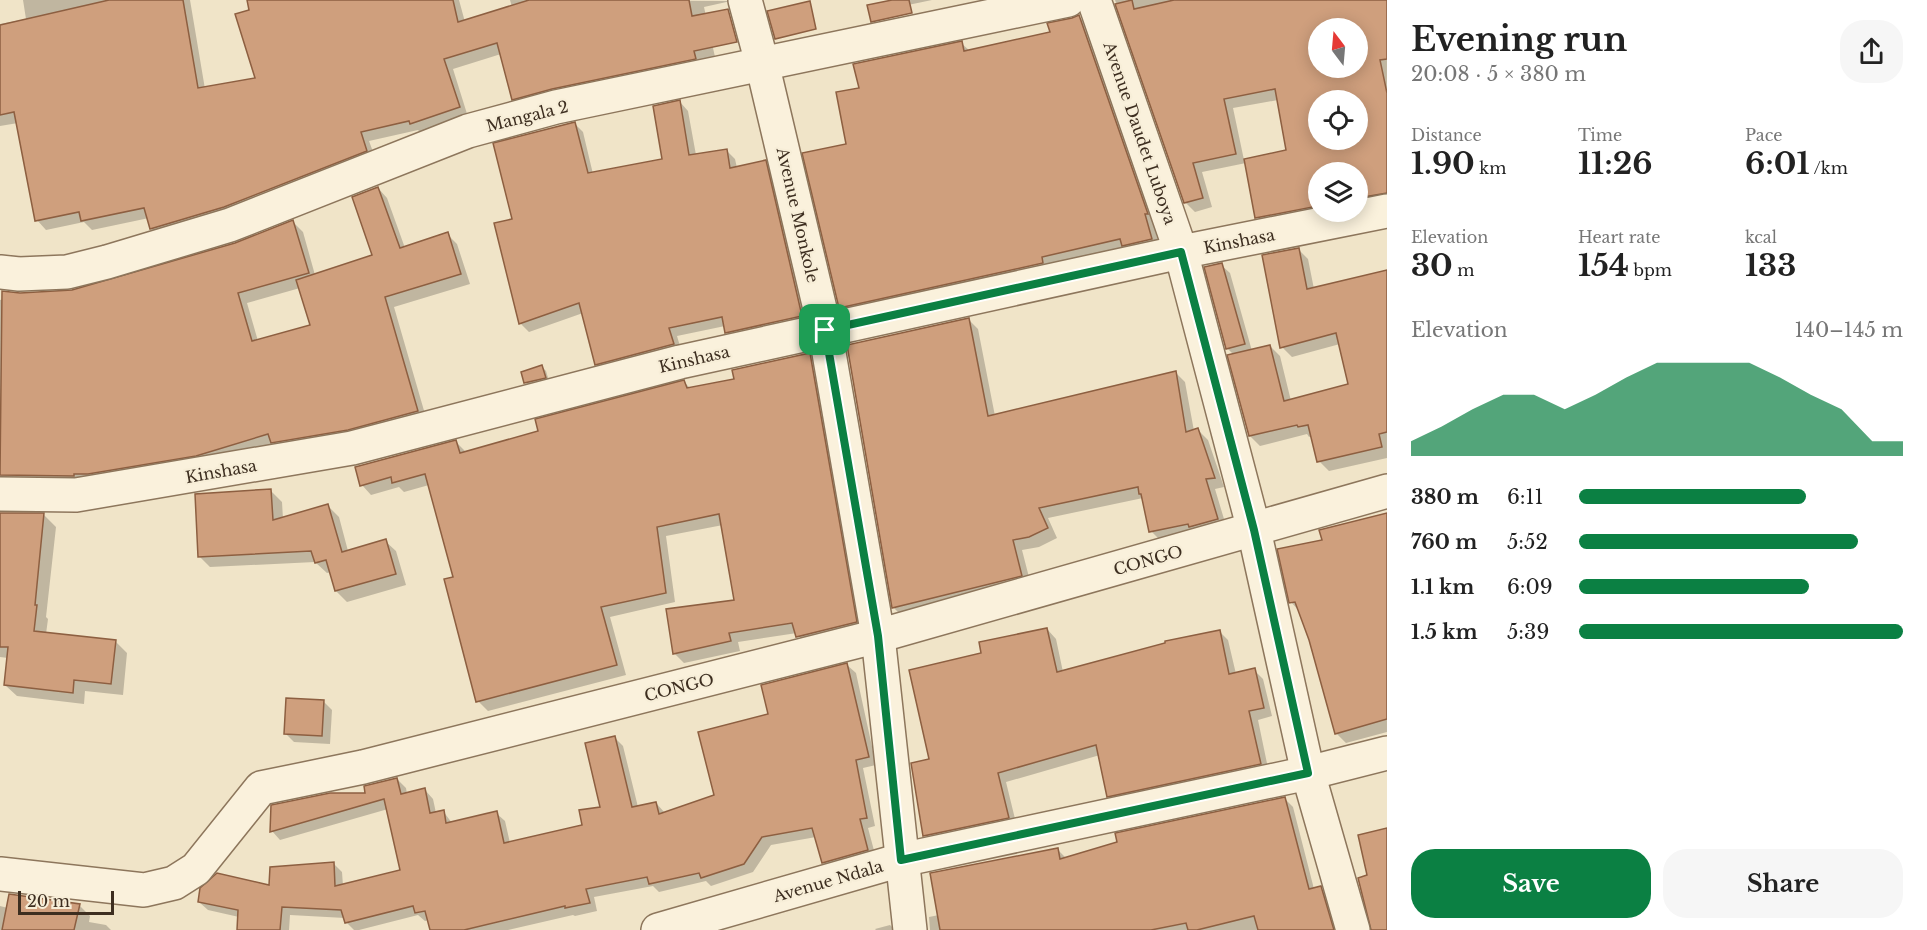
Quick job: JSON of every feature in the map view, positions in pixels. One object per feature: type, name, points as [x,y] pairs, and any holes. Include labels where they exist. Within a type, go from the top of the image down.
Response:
[{"type":"street","name":"Avenue Monkole","points":[[745,0],[825,330],[878,636],[910,930]]},
{"type":"street","name":"Mangala 2","points":[[0,272],[19,274],[67,272],[107,262],[230,225],[468,130],[556,107],[1068,0]]},
{"type":"street","name":"Avenue Daudet Luboya","points":[[1094,0],[1181,252],[1254,530],[1308,773],[1353,930]]},
{"type":"street","name":"Kinshasa","points":[[0,494],[76,495],[352,448],[615,378],[825,330],[1181,252],[1387,212]]},
{"type":"street","name":"CONGO","points":[[0,874],[144,890],[174,883],[196,869],[261,788],[363,767],[878,636],[1387,491]]},
{"type":"street","name":"Avenue Ndala","points":[[658,930],[901,860],[1308,773],[1387,753]]},
{"type":"building","points":[[109,0],[183,0],[198,88],[255,78],[235,14],[249,10],[247,0],[453,0],[458,22],[529,0],[689,0],[692,16],[728,9],[737,42],[694,51],[696,59],[552,89],[512,100],[497,43],[444,59],[460,107],[410,124],[409,121],[361,132],[367,151],[224,207],[150,229],[144,208],[81,221],[79,212],[35,221],[14,112],[0,115],[0,25]]},
{"type":"building","points":[[892,0],[909,0],[912,13],[871,22],[867,5]]},
{"type":"building","points":[[1132,0],[1134,9],[1174,0],[1387,0],[1387,59],[1380,60],[1387,93],[1387,193],[1368,196],[1368,162],[1308,162],[1308,208],[1255,218],[1244,159],[1286,150],[1275,89],[1224,99],[1236,154],[1193,163],[1203,198],[1184,203],[1115,4]]},
{"type":"building","points":[[810,1],[816,29],[775,39],[767,11]]},
{"type":"building","points":[[1079,15],[1148,214],[1145,214],[1152,239],[1122,246],[1120,239],[1042,257],[1043,263],[839,308],[802,153],[846,144],[836,92],[859,88],[853,64],[962,41],[964,51],[1050,32],[1047,23]]},
{"type":"building","points":[[680,100],[689,155],[727,149],[730,168],[766,160],[802,316],[725,333],[722,317],[669,328],[674,344],[595,365],[579,303],[519,324],[494,223],[512,219],[493,143],[575,122],[588,173],[662,159],[653,106]]},
{"type":"building","points":[[378,187],[400,248],[448,232],[461,274],[385,297],[418,411],[348,430],[271,443],[268,434],[196,456],[88,474],[74,474],[74,476],[0,475],[2,291],[20,293],[72,290],[235,243],[293,220],[309,273],[238,293],[252,341],[310,325],[296,280],[372,255],[352,197]]},
{"type":"building","points":[[1299,248],[1307,289],[1387,270],[1387,432],[1379,434],[1382,447],[1317,462],[1308,425],[1298,427],[1297,425],[1249,436],[1227,355],[1270,345],[1284,401],[1348,384],[1336,333],[1280,348],[1262,255]]},
{"type":"building","points":[[1222,263],[1245,344],[1226,349],[1204,267]]},
{"type":"building","points":[[969,318],[988,416],[1176,371],[1186,432],[1198,428],[1215,478],[1206,479],[1218,519],[1189,527],[1188,524],[1149,532],[1138,487],[1039,508],[1048,528],[1029,537],[1013,540],[1022,576],[892,608],[847,345]]},
{"type":"building","points":[[810,353],[857,622],[796,637],[792,623],[729,633],[731,641],[673,654],[666,609],[734,600],[719,514],[657,527],[666,593],[601,607],[617,665],[476,702],[444,579],[453,577],[425,474],[392,483],[391,477],[360,486],[355,467],[456,440],[460,453],[538,431],[535,419],[684,380],[687,388],[734,379],[732,370]]},
{"type":"building","points":[[542,365],[546,378],[524,383],[521,372]]},
{"type":"building","points":[[271,489],[273,520],[328,504],[342,552],[386,539],[396,574],[335,591],[326,560],[315,563],[311,551],[198,557],[195,494]]},
{"type":"building","points":[[0,513],[44,513],[34,631],[116,640],[111,684],[74,680],[73,693],[4,685],[8,647],[0,647]]},
{"type":"building","points":[[1387,513],[1387,719],[1335,734],[1309,640],[1295,602],[1289,603],[1277,549],[1322,540],[1319,530]]},
{"type":"building","points":[[1047,628],[1057,672],[1165,643],[1165,641],[1220,630],[1229,674],[1255,668],[1264,708],[1249,711],[1261,764],[1107,797],[1096,745],[998,773],[1009,818],[923,836],[911,763],[929,759],[909,670],[981,653],[979,642]]},
{"type":"building","points":[[847,663],[869,757],[856,760],[867,818],[860,819],[868,850],[822,863],[812,828],[762,837],[744,864],[701,878],[699,873],[649,884],[647,877],[586,889],[590,903],[565,908],[565,906],[464,930],[430,930],[425,911],[415,913],[413,906],[345,923],[341,910],[282,907],[280,930],[237,930],[238,910],[198,902],[200,888],[217,873],[269,885],[270,867],[334,862],[335,886],[400,870],[384,799],[270,832],[271,805],[330,793],[365,793],[364,786],[397,778],[401,794],[425,788],[430,813],[444,810],[446,823],[497,811],[504,843],[582,825],[579,810],[600,807],[585,743],[615,736],[632,807],[656,802],[659,814],[714,795],[698,732],[768,714],[761,685]]},
{"type":"building","points":[[286,698],[324,700],[322,736],[284,734]]},
{"type":"building","points":[[1285,797],[1309,889],[1321,886],[1334,930],[1258,930],[1254,916],[1197,930],[1188,930],[1186,923],[1151,930],[940,930],[930,873],[1058,848],[1060,859],[1117,842],[1115,833]]},
{"type":"building","points":[[1387,828],[1387,930],[1371,930],[1358,878],[1367,875],[1358,835]]},
{"type":"building","points":[[9,894],[80,904],[74,930],[2,930]]},
{"type":"route","points":[[1181,252],[1254,530],[1308,773],[901,860],[878,636],[825,330],[1181,252]]}]
